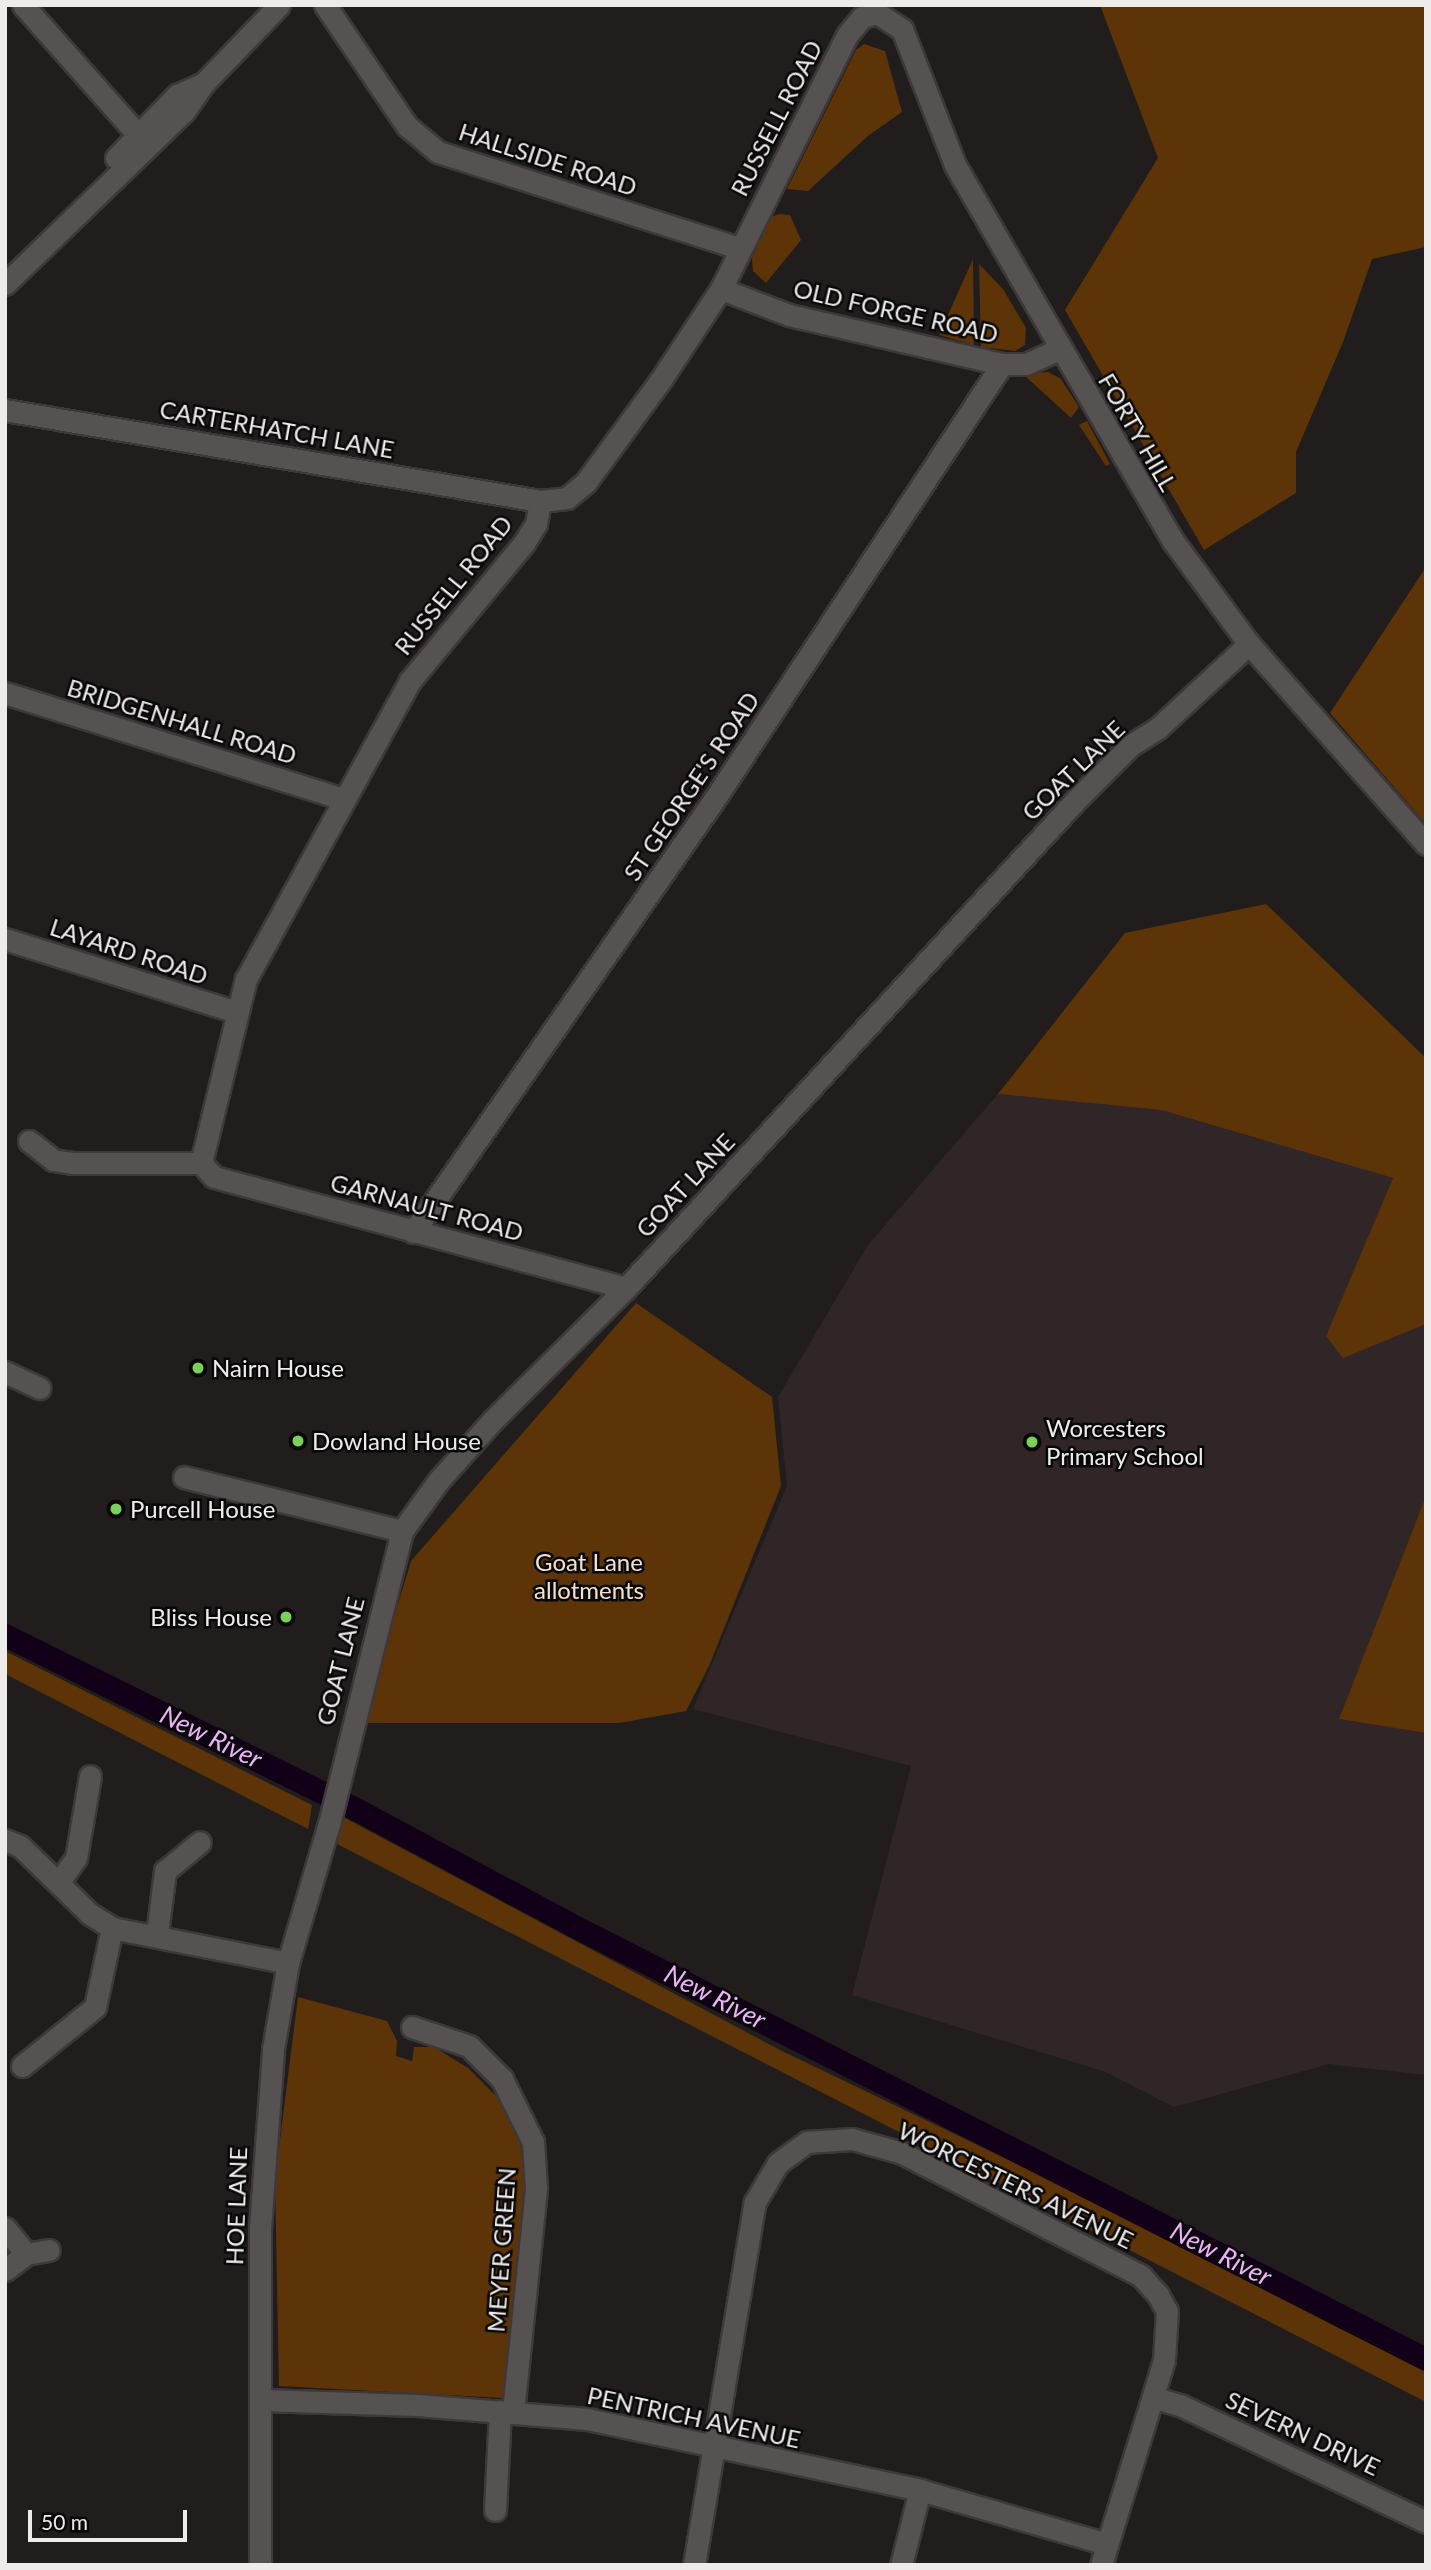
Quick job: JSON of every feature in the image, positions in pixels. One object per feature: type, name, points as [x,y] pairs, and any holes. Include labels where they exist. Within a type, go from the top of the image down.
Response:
[{"type":"street","points":[[23,5],[138,135]]},
{"type":"street","points":[[5,284],[82,206],[185,110],[204,83],[279,5]]},
{"type":"street","name":"RUSSELL ROAD","points":[[207,1170],[237,1012],[260,949],[409,682],[524,543],[536,524],[540,501],[567,498],[586,482],[721,289],[739,248],[847,36],[862,17],[877,9]]},
{"type":"street","name":"FORTY HILL","points":[[877,9],[902,29],[909,41],[955,165],[1173,541],[1248,644],[1426,844]]},
{"type":"street","name":"HALLSIDE ROAD","points":[[328,11],[407,126],[438,152],[739,248]]},
{"type":"street","points":[[82,206],[94,181],[177,95],[204,83]]},
{"type":"street","name":"OLD FORGE ROAD","points":[[721,289],[789,315],[1002,363],[1026,364],[1060,349]]},
{"type":"street","name":"ST GEORGE'S ROAD","points":[[413,1232],[716,797],[1002,363]]},
{"type":"street","name":"CARTERHATCH LANE","points":[[5,410],[540,501]]},
{"type":"street","name":"GOAT LANE","points":[[319,1854],[402,1531],[439,1480],[493,1420],[626,1288],[1075,801],[1131,745],[1158,728],[1248,644]]},
{"type":"street","name":"BRIDGENHALL ROAD","points":[[5,693],[343,799]]},
{"type":"street","name":"LAYARD ROAD","points":[[5,939],[237,1012]]},
{"type":"street","name":"GARNAULT ROAD","points":[[29,1141],[53,1160],[207,1170],[413,1232],[626,1288]]},
{"type":"street","points":[[5,1372],[39,1388]]},
{"type":"street","points":[[184,1477],[402,1531]]},
{"type":"street","points":[[59,1882],[76,1858],[90,1776]]},
{"type":"street","points":[[5,1840],[20,1846],[90,1914],[112,1928],[157,1934],[288,1963]]},
{"type":"street","points":[[157,1934],[165,1871],[200,1842]]},
{"type":"street","name":"HOE LANE","points":[[260,2565],[265,2126],[288,1963],[319,1854]]},
{"type":"street","points":[[22,2066],[95,2007],[112,1928]]},
{"type":"street","name":"MEYER GREEN","points":[[412,2027],[469,2046],[502,2079],[533,2142],[536,2189],[495,2510]]},
{"type":"street","name":"WORCESTERS AVENUE","points":[[694,2565],[755,2202],[778,2163],[807,2142],[852,2139],[902,2153],[1141,2276],[1167,2311],[1169,2334],[1155,2398],[1104,2554]]},
{"type":"street","points":[[5,2228],[26,2254]]},
{"type":"street","points":[[5,2270],[26,2254],[49,2250]]},
{"type":"street","name":"SEVERN DRIVE","points":[[1155,2398],[1192,2410],[1426,2522]]},
{"type":"street","name":"PENTRICH AVENUE","points":[[261,2400],[507,2412],[587,2419],[715,2449],[920,2490],[1104,2554]]},
{"type":"street","points":[[901,2565],[920,2490]]},
{"type":"shaded area","points":[[998,1094],[1161,1110],[1393,1178],[1326,1336],[1343,1357],[1426,1324],[1426,1496],[1339,1719],[1426,1733],[1426,2075],[1329,2064],[1174,2107],[1103,2071],[852,1995],[911,1766],[693,1709],[787,1486],[778,1397],[868,1245]]},
{"type":"green space","points":[[1100,5],[1426,5],[1426,247],[1372,259],[1343,342],[1296,452],[1296,493],[1204,550],[1065,310],[1158,158]]},
{"type":"green space","points":[[864,44],[885,51],[902,112],[869,135],[808,191],[787,189],[856,50]]},
{"type":"green space","points":[[790,215],[801,240],[766,283],[753,271],[752,258],[770,217]]},
{"type":"green space","points":[[973,259],[974,345],[939,335]]},
{"type":"green space","points":[[979,264],[1003,289],[1026,328],[1025,345],[1015,351],[981,347]]},
{"type":"green space","points":[[1048,372],[1061,379],[1079,407],[1071,418],[1023,374]]},
{"type":"green space","points":[[1087,421],[1110,464],[1106,466],[1079,425]]},
{"type":"green space","points":[[1426,567],[1426,824],[1330,713]]},
{"type":"green space","points":[[1266,904],[1426,1058],[1426,1324],[1343,1358],[1326,1336],[1393,1178],[1161,1110],[998,1094],[1125,933]]},
{"type":"green space","name":"Goat Lane allotments","points":[[636,1303],[772,1397],[781,1486],[709,1666],[686,1711],[619,1723],[362,1723],[411,1561]]},
{"type":"green space","points":[[1426,1496],[1426,1733],[1339,1719]]},
{"type":"green space","points":[[5,1651],[312,1805],[308,1829],[5,1674]]},
{"type":"green space","points":[[343,1817],[780,2050],[1075,2192],[1426,2370],[1426,2402],[337,1844]]},
{"type":"green space","points":[[298,1997],[387,2021],[397,2041],[396,2056],[412,2061],[414,2047],[434,2047],[468,2068],[500,2100],[520,2141],[527,2195],[504,2398],[279,2386],[275,2179]]},
{"type":"waterway","name":"New River","points":[[5,1635],[352,1807],[570,1924],[1426,2359]]},
{"type":"place","name":"Nairn House","points":[[198,1368]]},
{"type":"place","name":"Dowland House","points":[[298,1441]]},
{"type":"place","name":"Worcesters Primary School","points":[[1032,1442]]},
{"type":"place","name":"Purcell House","points":[[116,1509]]},
{"type":"place","name":"Bliss House","points":[[286,1617]]}]
